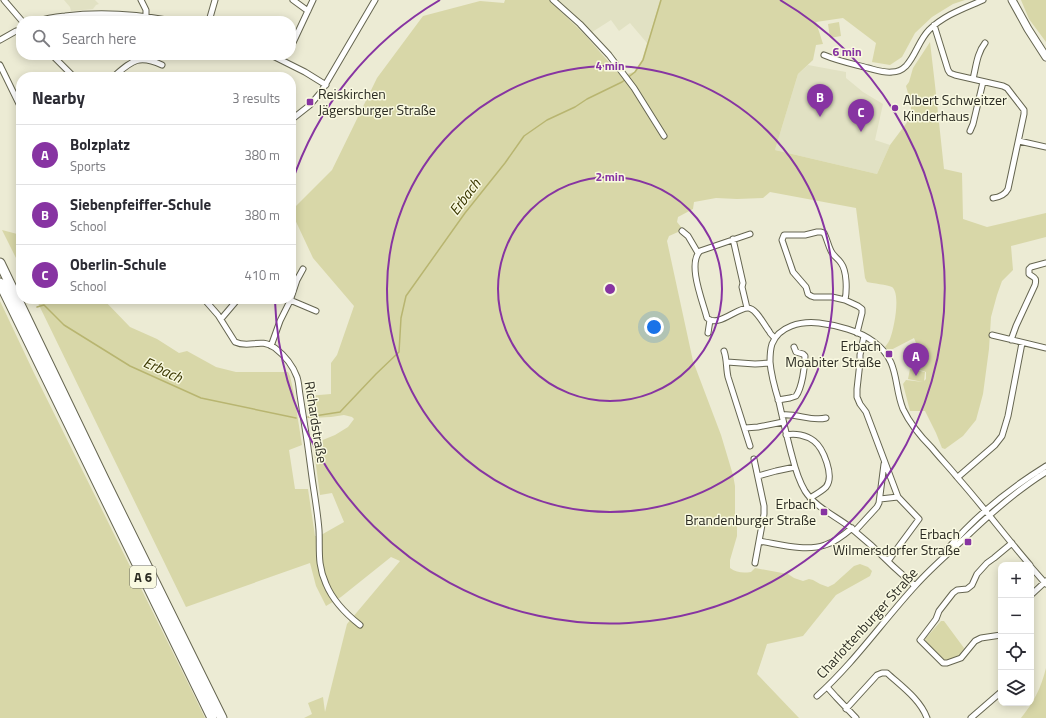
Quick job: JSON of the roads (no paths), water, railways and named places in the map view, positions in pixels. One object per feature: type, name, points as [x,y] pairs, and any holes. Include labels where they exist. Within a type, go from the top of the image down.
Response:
[{"type":"highway","name":"A 6","points":[[0,263],[16,296]]},
{"type":"highway","name":"A 6","points":[[0,283],[212,718]]},
{"type":"highway","name":"A 6","points":[[20,304],[222,718]]},
{"type":"street","points":[[4,0],[18,16]]},
{"type":"street","points":[[70,16],[122,14],[146,16],[146,10],[141,0]]},
{"type":"street","points":[[210,16],[215,0]]},
{"type":"street","points":[[293,0],[308,11]]},
{"type":"street","points":[[296,36],[313,0]]},
{"type":"street","points":[[296,116],[315,100],[326,85],[376,0]]},
{"type":"street","points":[[553,0],[585,29],[609,55],[634,88],[664,136]]},
{"type":"street","points":[[824,55],[835,60],[884,72],[898,72],[907,64],[922,38],[934,25],[947,17],[983,0]]},
{"type":"street","points":[[1012,0],[1046,57]]},
{"type":"street","points":[[934,25],[950,73],[1003,86],[1007,88],[1024,110],[1019,141],[1008,189],[1002,196],[993,198]]},
{"type":"street","points":[[0,40],[16,31]]},
{"type":"street","points":[[973,79],[979,52],[985,43]]},
{"type":"street","points":[[57,60],[69,72]]},
{"type":"street","points":[[119,72],[126,66],[138,60]]},
{"type":"street","points":[[153,60],[162,64]]},
{"type":"street","points":[[284,61],[326,85]]},
{"type":"street","points":[[0,65],[16,98]]},
{"type":"street","points":[[970,130],[974,124],[983,82]]},
{"type":"street","points":[[1019,141],[1046,148]]},
{"type":"street","points":[[682,231],[688,236],[698,253]]},
{"type":"street","points":[[845,300],[846,290],[844,269],[842,264],[831,252],[824,233],[817,232],[805,235],[784,235],[782,240],[792,272],[806,287],[808,294],[814,297],[832,297],[845,300],[862,309],[857,333]]},
{"type":"street","points":[[708,333],[710,320],[708,318],[696,280],[696,256],[700,251],[750,234]]},
{"type":"street","points":[[733,239],[747,308]]},
{"type":"street","points":[[1011,340],[1035,285],[1036,280],[1029,274],[1029,269],[1046,263]]},
{"type":"street","points":[[296,283],[303,269]]},
{"type":"street","points":[[296,301],[316,311]]},
{"type":"street","points":[[208,304],[221,319],[235,342],[244,345],[263,343],[271,346],[280,321],[288,304]]},
{"type":"street","points":[[221,319],[234,304]]},
{"type":"street","points":[[710,320],[722,320],[747,308],[756,312],[768,331],[775,338]]},
{"type":"street","points":[[915,586],[853,530],[810,498],[802,484],[795,467],[786,435],[770,363],[771,351],[775,338],[788,327],[796,324],[811,322],[832,325],[864,336],[879,346],[892,362],[902,405],[913,425],[1027,562]]},
{"type":"street","points":[[992,335],[1046,348]]},
{"type":"street","points":[[864,336],[860,355],[857,397],[866,412],[898,497],[919,519],[888,562]]},
{"type":"street","points":[[958,478],[995,445],[1002,436],[1008,416],[1022,343]]},
{"type":"street","name":"Richardstraße","points":[[271,346],[281,353],[289,363],[297,379],[314,490],[319,530],[319,561],[322,573],[332,596],[340,607],[349,617],[360,625]]},
{"type":"street","points":[[778,400],[796,396],[800,389],[804,371],[805,356],[796,352],[794,347]]},
{"type":"street","points":[[724,351],[727,362],[726,368],[728,377],[750,446]]},
{"type":"street","points":[[727,362],[755,364],[770,363]]},
{"type":"street","points":[[782,415],[789,414],[816,420],[826,418]]},
{"type":"street","points":[[745,428],[783,422]]},
{"type":"street","points":[[786,435],[796,434],[806,437],[813,440],[821,449],[828,470],[828,482],[826,487],[810,498]]},
{"type":"street","points":[[754,459],[764,506],[764,514],[755,563]]},
{"type":"street","points":[[759,541],[809,548],[825,545],[853,530],[877,507],[880,499],[884,462]]},
{"type":"street","name":"Charlottenburger Straße","points":[[817,696],[849,664],[955,540],[1021,482],[1046,466]]},
{"type":"street","points":[[758,476],[795,467]]},
{"type":"street","name":"Charlottenburger Straße","points":[[987,513],[1046,472]]},
{"type":"street","points":[[880,499],[898,497]]},
{"type":"street","points":[[913,642],[920,640],[953,593],[957,590],[967,589],[972,585],[977,574],[987,563],[1012,543]]},
{"type":"street","points":[[1034,570],[1045,582],[1034,592]]},
{"type":"street","points":[[920,640],[943,663],[947,663],[961,658],[975,640],[998,635]]},
{"type":"street","points":[[846,709],[878,675],[887,673],[913,696],[925,712],[927,718]]},
{"type":"street","points":[[827,687],[856,718]]},
{"type":"street","points":[[971,718],[998,695]]},
{"type":"waterway","name":"Erbach","points":[[308,417],[340,412],[399,352],[401,318],[406,296],[465,213],[505,163],[524,136],[547,120],[622,82],[635,72],[643,60],[661,0]]},
{"type":"waterway","name":"Erbach","points":[[37,307],[44,305],[64,325],[130,366],[201,398],[296,418]]},
{"type":"place","name":"Reiskirchen Jägersburger Straße","points":[[310,102]]},
{"type":"place","name":"Albert Schweitzer Kinderhaus","points":[[895,108]]},
{"type":"place","name":"Siebenpfeiffer-Schule","points":[[820,117]]},
{"type":"place","name":"Oberlin-Schule","points":[[861,132]]},
{"type":"place","name":"Erbach Moabiter Straße","points":[[889,354]]},
{"type":"place","name":"Bolzplatz","points":[[916,376]]},
{"type":"place","name":"Erbach Brandenburger Straße","points":[[824,512]]},
{"type":"place","name":"Erbach Wilmersdorfer Straße","points":[[968,542]]}]
